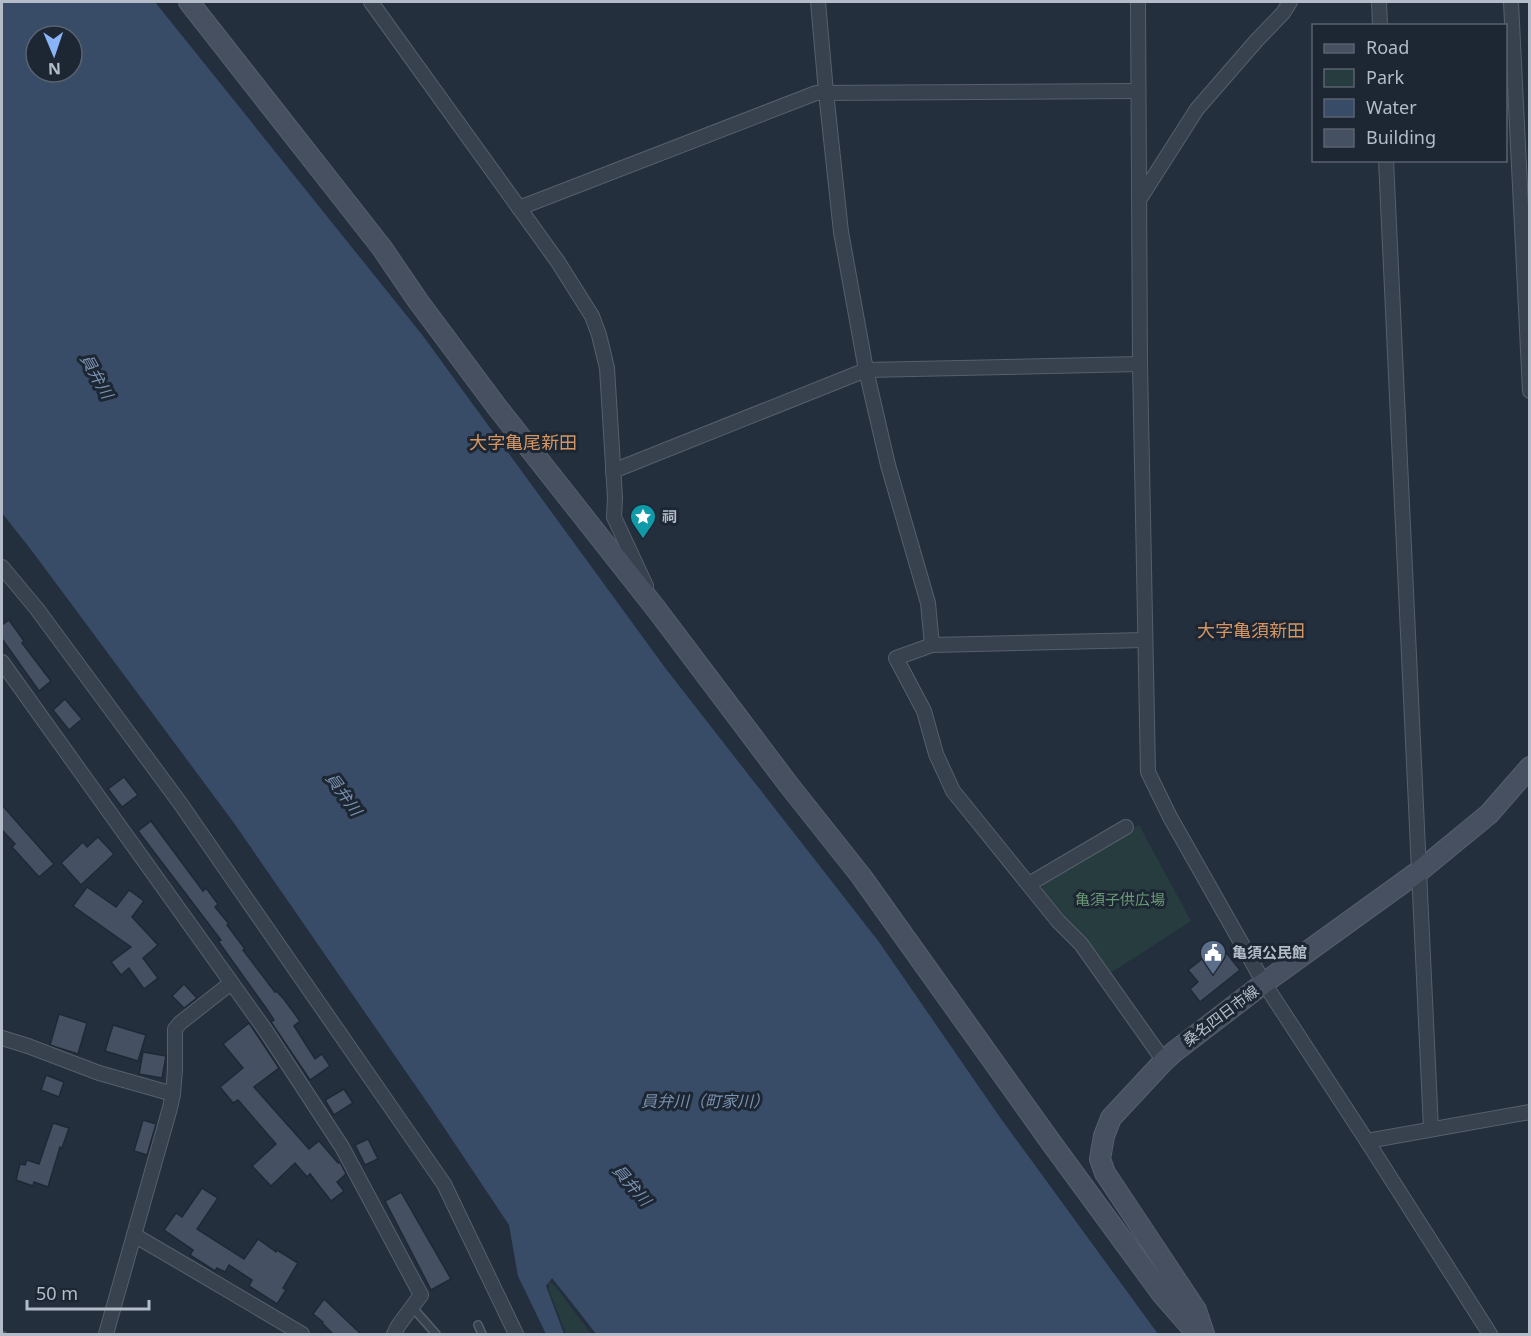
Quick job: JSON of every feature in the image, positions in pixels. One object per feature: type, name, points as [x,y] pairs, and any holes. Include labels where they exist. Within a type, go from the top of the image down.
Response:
[{"type":"street","points":[[189,2],[382,248],[418,301],[497,407],[657,610],[788,784],[861,876],[1050,1141],[1155,1284],[1197,1335]]},
{"type":"street","points":[[371,2],[558,262],[592,316],[607,368],[615,498],[614,517],[657,610]]},
{"type":"street","points":[[818,2],[842,232],[866,370],[888,465],[928,603],[932,645]]},
{"type":"street","points":[[1137,2],[1140,364],[1148,772],[1170,817],[1264,983],[1490,1335]]},
{"type":"street","points":[[1139,201],[1197,109],[1283,13],[1290,2]]},
{"type":"street","points":[[1379,2],[1380,24]]},
{"type":"street","points":[[1511,2],[1530,391]]},
{"type":"street","points":[[519,208],[816,93],[1138,91]]},
{"type":"street","points":[[1386,162],[1431,1129]]},
{"type":"street","points":[[613,471],[866,370],[1140,364]]},
{"type":"street","points":[[2,567],[37,609],[180,804],[444,1184],[516,1335]]},
{"type":"street","points":[[1145,640],[932,645],[896,658],[924,711],[936,754],[952,791],[1058,921],[1081,944],[1164,1061]]},
{"type":"street","points":[[2,662],[266,1031],[342,1147],[421,1295],[394,1335]]},
{"type":"street","name":"桑名四日市線","points":[[1204,1335],[1196,1310],[1104,1173],[1100,1159],[1104,1136],[1112,1118],[1164,1061],[1264,983],[1419,871],[1489,814],[1530,767]]},
{"type":"street","points":[[1029,884],[1126,827]]},
{"type":"street","points":[[106,1335],[170,1108],[176,1069],[175,1029],[231,983]]},
{"type":"street","points":[[2,1038],[99,1073],[173,1094]]},
{"type":"street","points":[[1366,1141],[1530,1112]]},
{"type":"street","points":[[134,1235],[302,1335]]},
{"type":"lane","points":[[412,1308],[436,1335]]},
{"type":"lane","points":[[478,1325],[482,1335]]},
{"type":"path","points":[[2,1332],[9,1335]]},
{"type":"green space","name":"亀須子供広場","points":[[1139,825],[1191,921],[1109,974],[1041,893],[1044,881]]},
{"type":"green space","points":[[549,1281],[591,1334],[566,1334],[549,1290]]},
{"type":"water","name":"員弁川（町家川）","points":[[2,2],[155,2],[423,336],[666,669],[879,942],[999,1116],[1158,1334],[596,1334],[552,1278],[546,1286],[564,1334],[546,1334],[518,1276],[509,1225],[234,823],[2,513]]},
{"type":"building","points":[[9,620],[24,641],[22,643],[51,681],[39,691],[2,639],[2,625]]},
{"type":"building","points":[[65,699],[82,719],[69,730],[53,710]]},
{"type":"building","points":[[124,777],[138,795],[122,807],[108,789]]},
{"type":"building","points":[[2,805],[54,864],[39,877],[12,847],[15,844],[2,830]]},
{"type":"building","points":[[151,821],[203,891],[206,888],[218,904],[215,907],[229,924],[227,925],[245,949],[243,950],[300,1021],[294,1026],[315,1059],[322,1054],[330,1066],[310,1080],[271,1022],[274,1020],[218,941],[221,940],[138,831]]},
{"type":"building","points":[[98,837],[114,854],[81,885],[61,863],[83,842],[87,847]]},
{"type":"building","points":[[87,887],[116,907],[129,890],[144,901],[132,917],[158,945],[143,958],[158,978],[144,989],[129,968],[121,975],[111,962],[131,947],[73,906]]},
{"type":"building","name":"亀須公民館","points":[[1220,945],[1240,970],[1200,1002],[1190,989],[1198,982],[1188,970]]},
{"type":"building","points":[[184,984],[197,998],[184,1008],[172,996]]},
{"type":"building","points":[[59,1014],[87,1023],[78,1054],[50,1045]]},
{"type":"building","points":[[249,1023],[279,1068],[254,1087],[309,1149],[319,1141],[341,1164],[346,1174],[337,1182],[344,1191],[331,1201],[310,1174],[307,1177],[295,1163],[271,1186],[252,1166],[276,1144],[238,1100],[233,1103],[220,1087],[243,1068],[223,1044]]},
{"type":"building","points":[[113,1025],[146,1035],[138,1061],[105,1051]]},
{"type":"building","points":[[143,1052],[166,1056],[162,1078],[139,1074]]},
{"type":"building","points":[[46,1075],[64,1082],[59,1097],[41,1090]]},
{"type":"building","points":[[344,1089],[353,1103],[334,1115],[325,1100]]},
{"type":"building","points":[[143,1120],[156,1124],[147,1155],[134,1151]]},
{"type":"building","points":[[53,1123],[69,1128],[62,1148],[60,1147],[48,1187],[34,1182],[33,1186],[16,1180],[20,1164],[25,1165],[27,1160],[39,1164]]},
{"type":"building","points":[[368,1139],[378,1159],[365,1165],[355,1145]]},
{"type":"building","points":[[202,1188],[218,1198],[197,1229],[244,1259],[258,1239],[276,1252],[277,1250],[298,1263],[283,1288],[286,1290],[277,1304],[249,1286],[252,1280],[229,1265],[225,1272],[217,1268],[215,1271],[190,1255],[193,1250],[164,1230],[176,1213],[182,1217]]},
{"type":"building","points":[[401,1192],[451,1279],[431,1290],[385,1201]]},
{"type":"building","points":[[324,1299],[362,1335],[334,1335],[313,1314]]},
{"type":"place","name":"祠","points":[[643,540]]},
{"type":"place","name":"亀須公民館","points":[[1213,976]]},
{"type":"district","name":"大字亀尾新田","points":[[523,443]]},
{"type":"district","name":"大字亀須新田","points":[[1251,631]]},
{"type":"water label","name":"員弁川","points":[[97,376]]},
{"type":"water label","name":"員弁川","points":[[344,794]]},
{"type":"water label","name":"員弁川","points":[[632,1185]]}]
